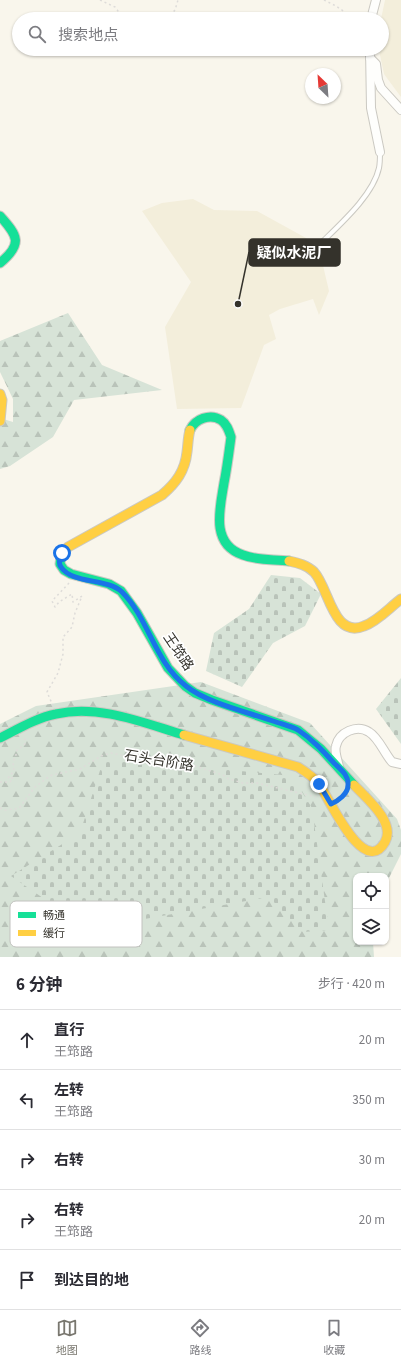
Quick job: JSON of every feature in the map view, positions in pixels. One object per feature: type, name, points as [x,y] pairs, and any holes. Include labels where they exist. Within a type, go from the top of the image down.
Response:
[{"type":"main road","points":[[0,216],[11,228],[16,244],[10,255],[0,263]]},
{"type":"main road","points":[[0,394],[2,400],[0,421]]},
{"type":"main road","name":"王筇路","points":[[0,738],[47,715],[65,712],[86,711],[150,725],[298,767],[310,774],[319,784],[357,844],[363,849],[371,851],[378,849],[384,844],[388,830],[386,823],[318,746],[297,730],[205,698],[186,687],[177,679],[169,668],[136,611],[121,591],[108,584],[75,576],[61,567],[60,560],[62,553],[68,547],[162,496],[173,487],[184,467],[189,433],[193,425],[208,417],[217,418],[225,423],[230,430],[231,437],[219,515],[220,528],[224,540],[232,550],[244,556],[258,559],[292,562],[306,566],[315,573],[322,583],[341,623],[350,628],[358,629],[370,624],[401,599]]},
{"type":"street","points":[[373,12],[376,0]]},
{"type":"street","points":[[370,58],[376,64],[378,80],[381,88],[401,110]]},
{"type":"street","points":[[370,58],[372,108],[380,152]]},
{"type":"street","points":[[339,768],[335,747],[339,738],[347,732],[357,729],[368,731],[376,738],[392,762],[401,764]]},
{"type":"lane","points":[[318,246],[355,210],[372,185],[379,169],[380,152]]},
{"type":"path","points":[[100,0],[115,7],[119,12]]},
{"type":"path","points":[[173,12],[178,0]]},
{"type":"path","points":[[324,0],[345,12]]},
{"type":"path","points":[[48,708],[54,707],[47,692],[58,673],[64,654],[63,637],[72,627],[75,613],[82,596],[73,602],[72,594],[54,607],[52,601],[75,576]]},
{"type":"path","points":[[0,782],[10,782],[13,778],[8,778],[14,771],[13,762],[16,756],[16,751],[25,744],[26,724]]},
{"type":"path","name":"石头台阶路","points":[[0,808],[5,810],[20,807],[35,787],[52,775],[80,769],[101,756],[111,753],[149,761],[192,765],[243,783],[257,783],[316,796]]},
{"type":"path","points":[[331,804],[340,799],[347,789]]},
{"type":"shaded area","points":[[385,0],[401,0],[401,97],[384,74],[380,56],[389,56],[389,12],[382,12]]},
{"type":"shaded area","points":[[193,199],[214,210],[257,211],[306,238],[321,257],[329,291],[319,315],[313,299],[280,309],[269,315],[276,339],[264,345],[241,408],[177,409],[165,327],[191,282],[142,211],[162,203]]},
{"type":"green space","points":[[68,313],[102,365],[162,390],[74,400],[53,437],[10,466],[0,469],[0,418],[13,422],[13,399],[0,372],[0,341]]},
{"type":"green space","points":[[271,575],[300,578],[321,594],[305,626],[273,643],[242,687],[206,671],[214,633],[249,609]]},
{"type":"green space","points":[[401,678],[401,744],[376,709]]},
{"type":"green space","points":[[201,682],[310,723],[397,819],[401,830],[401,854],[389,878],[389,873],[353,873],[353,945],[373,945],[374,957],[0,957],[0,724],[36,706]]},
{"type":"green space","points":[[104,758],[292,776],[312,808],[329,930],[303,932],[269,897],[142,919],[142,901],[47,901],[11,876],[80,833]]},
{"type":"traffic: fast","points":[[0,216],[11,229],[15,240],[15,245],[12,250],[0,263]]},
{"type":"traffic: fast","points":[[190,430],[199,420],[212,417],[221,420],[225,424],[231,437],[220,514],[221,534],[226,543],[233,550],[249,557],[289,561]]},
{"type":"traffic: fast","points":[[63,553],[60,564],[64,570],[71,574],[109,584],[121,591],[137,613],[168,668],[185,686],[195,693],[212,700],[298,730],[321,749],[354,785]]},
{"type":"traffic: fast","points":[[0,738],[41,718],[56,714],[89,711],[137,720],[184,735]]},
{"type":"traffic: slow","points":[[0,394],[2,400],[0,421]]},
{"type":"traffic: slow","points":[[63,553],[68,547],[162,495],[176,481],[182,471],[186,459],[190,430]]},
{"type":"traffic: slow","points":[[289,561],[305,566],[314,572],[319,579],[333,610],[345,625],[354,628],[369,624],[379,618],[401,599]]},
{"type":"traffic: slow","points":[[184,735],[298,767],[319,784],[338,817],[357,843],[367,850],[377,851],[385,842],[387,834],[386,826],[372,803],[354,785]]},
{"type":"place","name":"疑似水泥厂","points":[[238,304]]},
{"type":"route","points":[[62,553],[60,560],[61,567],[67,572],[92,581],[108,584],[121,591],[136,611],[169,668],[177,679],[186,687],[205,698],[297,730],[318,746],[339,768],[347,777],[348,784],[347,789],[340,799],[331,804],[319,784]]}]
